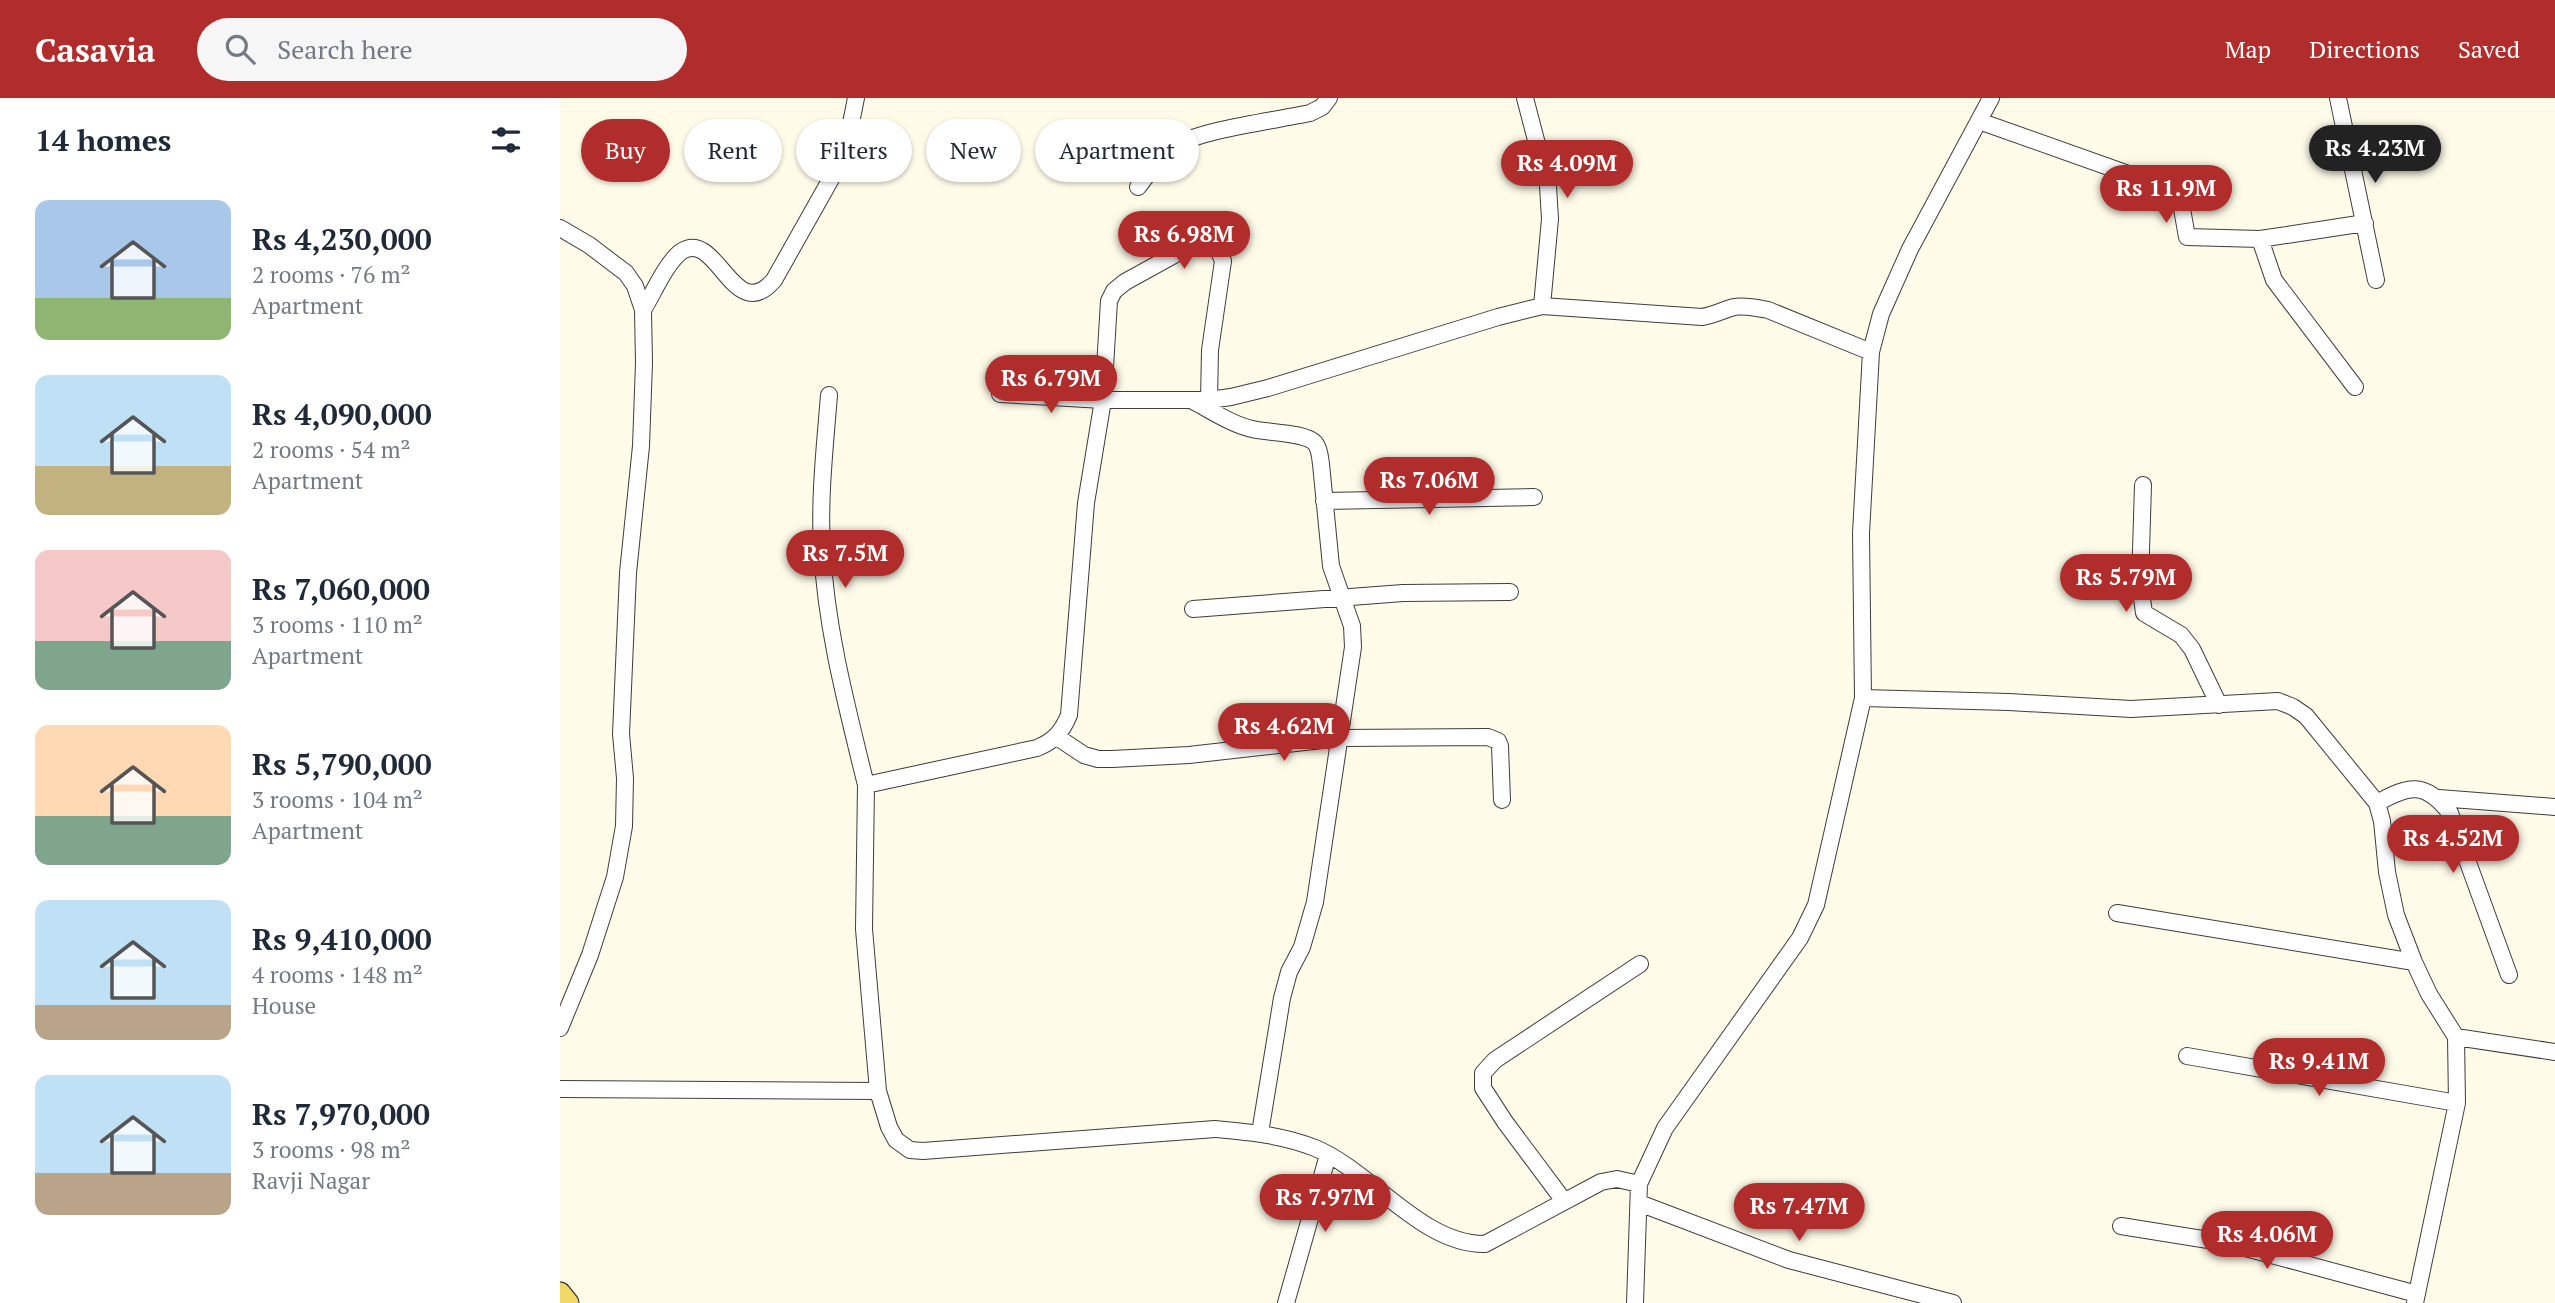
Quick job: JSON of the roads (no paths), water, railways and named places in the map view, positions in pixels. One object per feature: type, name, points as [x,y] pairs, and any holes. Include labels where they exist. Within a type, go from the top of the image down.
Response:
[{"type":"main road","points":[[560,1293],[568,1303]]},
{"type":"street","points":[[643,310],[673,259],[683,250],[692,247],[700,249],[745,291],[754,294],[765,290],[774,280],[832,177],[847,143],[856,98]]},
{"type":"street","points":[[1138,187],[1163,154],[1177,144],[1196,137],[1310,113],[1322,107],[1329,98]]},
{"type":"street","points":[[1525,98],[1548,187],[1550,219],[1542,306]]},
{"type":"street","points":[[1635,1303],[1639,1184],[1665,1128],[1800,938],[1816,905],[1863,698],[1861,533],[1871,352],[1881,314],[1910,249],[1992,98]]},
{"type":"street","points":[[2338,98],[2376,280]]},
{"type":"street","points":[[1979,121],[2179,192],[2187,237],[2260,239],[2365,223]]},
{"type":"street","points":[[560,228],[589,245],[626,273],[635,286],[643,310],[641,446],[628,573],[621,734],[625,778],[624,826],[615,877],[590,955],[560,1028]]},
{"type":"street","points":[[2260,239],[2274,280],[2355,387]]},
{"type":"street","points":[[866,785],[1037,748],[1057,737],[1069,715],[1086,503],[1103,400],[1109,301],[1114,291],[1125,282],[1194,244],[1207,242],[1216,244],[1223,261],[1201,400]]},
{"type":"street","points":[[1000,394],[1103,400],[1201,400],[1231,397],[1542,306],[1702,317],[1737,307],[1753,307],[1768,310],[1871,352]]},
{"type":"street","points":[[829,395],[821,513],[822,552],[835,652],[866,785],[864,929],[878,1091],[896,1140],[911,1150],[923,1151],[1215,1129],[1260,1133],[1298,1142],[1328,1155],[1421,1221],[1471,1244],[1485,1244],[1601,1182],[1617,1179],[1639,1184]]},
{"type":"street","points":[[1201,400],[1235,424],[1303,437],[1315,442],[1319,450],[1331,566],[1352,626],[1353,647],[1315,902],[1302,947],[1289,971],[1282,998],[1260,1133]]},
{"type":"street","points":[[2143,485],[2140,584],[2144,613],[2181,635],[2192,649],[2219,705]]},
{"type":"street","points":[[1324,501],[1534,497]]},
{"type":"street","points":[[1193,609],[1403,593],[1510,592]]},
{"type":"street","points":[[1863,698],[2131,709],[2278,701],[2306,716],[2377,803],[2396,915],[2429,993],[2456,1037],[2457,1103],[2416,1299],[2227,1243],[2121,1226]]},
{"type":"street","points":[[1057,737],[1084,755],[1098,759],[1189,755],[1340,738],[1494,738],[1500,746],[1502,800]]},
{"type":"street","points":[[2377,803],[2399,790],[2412,787],[2439,798],[2555,807]]},
{"type":"street","points":[[2439,798],[2450,813],[2509,975]]},
{"type":"street","points":[[2117,913],[2414,962]]},
{"type":"street","points":[[1564,1201],[1483,1088],[1483,1073],[1495,1060],[1640,964]]},
{"type":"street","points":[[2456,1037],[2555,1052]]},
{"type":"street","points":[[2187,1056],[2457,1103]]},
{"type":"street","points":[[560,1090],[878,1091]]},
{"type":"street","points":[[1286,1303],[1328,1155]]},
{"type":"street","points":[[1639,1203],[1789,1260],[1953,1303]]}]
